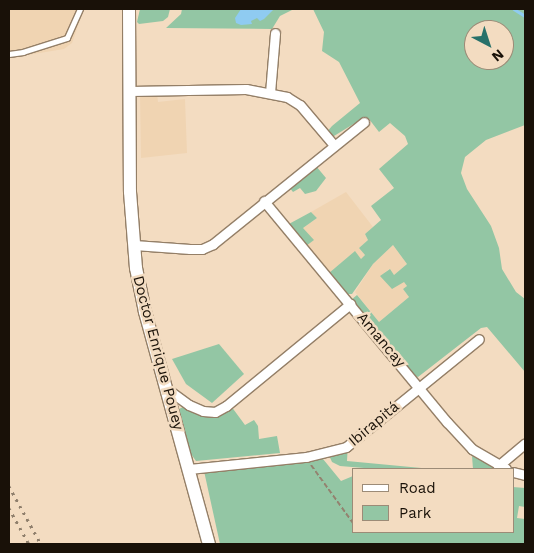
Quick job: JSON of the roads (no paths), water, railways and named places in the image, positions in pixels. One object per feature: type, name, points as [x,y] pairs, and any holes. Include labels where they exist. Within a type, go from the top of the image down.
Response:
[{"type":"street","name":"Doctor Enrique Pouey","points":[[129,9],[130,192],[134,245],[145,312],[209,544]]},
{"type":"street","points":[[270,93],[275,33]]},
{"type":"street","points":[[130,91],[246,89],[287,97],[300,105],[333,144]]},
{"type":"street","points":[[134,245],[202,249],[213,244],[333,144],[364,122]]},
{"type":"street","name":"Amancay","points":[[264,201],[447,422],[472,449],[502,468]]},
{"type":"street","points":[[167,389],[189,405],[203,411],[215,412],[226,406],[350,304]]},
{"type":"street","name":"Ibirapitá","points":[[189,469],[306,457],[346,447],[478,339]]},
{"type":"street","points":[[502,468],[525,443]]},
{"type":"lane","points":[[9,54],[23,52],[68,38],[80,9]]},
{"type":"water","points":[[241,9],[274,9],[260,21],[257,18],[251,21],[252,24],[241,25],[236,23],[235,18]]},
{"type":"waterway","points":[[514,9],[525,16]]},
{"type":"railway","points":[[9,486],[41,544]]},
{"type":"railway","points":[[9,508],[29,544]]}]
